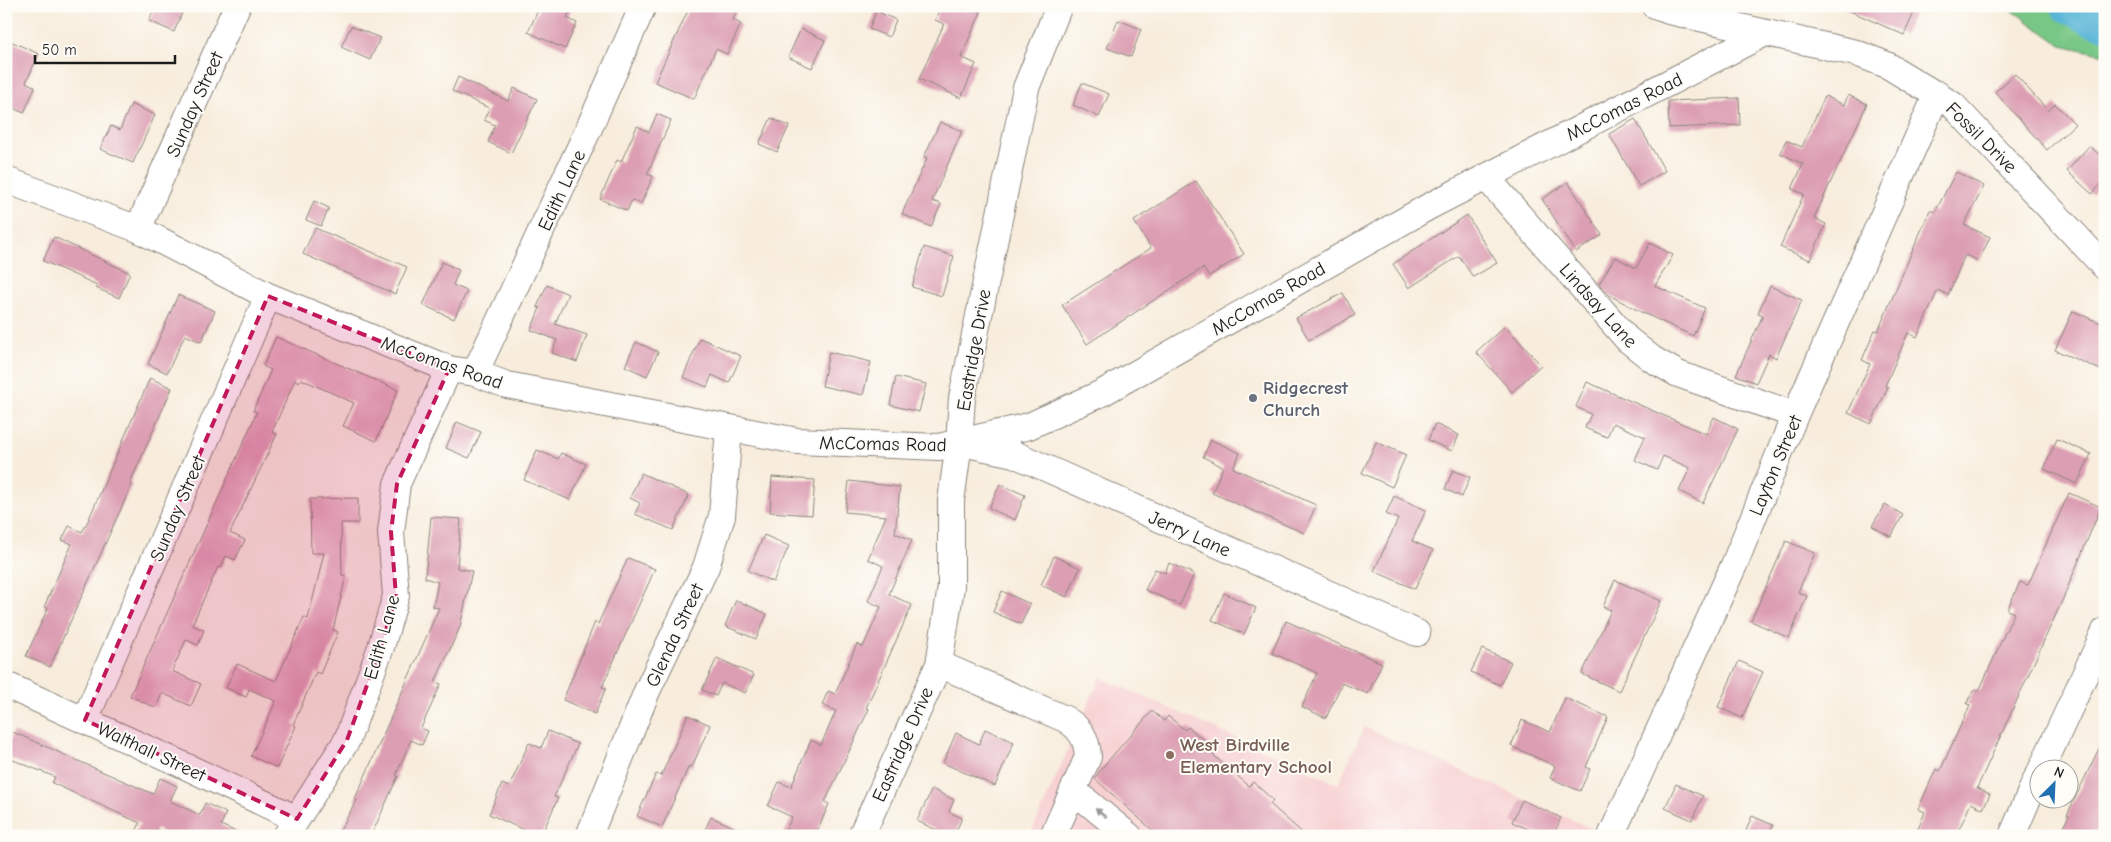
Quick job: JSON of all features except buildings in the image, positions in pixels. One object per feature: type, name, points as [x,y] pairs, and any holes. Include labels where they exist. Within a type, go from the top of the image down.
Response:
[{"type":"street","name":"Sunday Street","points":[[138,228],[237,6]]},
{"type":"street","name":"Edith Lane","points":[[476,373],[644,6]]},
{"type":"street","name":"Eastridge Drive","points":[[861,836],[939,664],[951,587],[951,501],[959,443],[962,398],[1026,88],[1059,6]]},
{"type":"street","name":"Fossil Drive","points":[[1655,6],[1669,11],[1864,56],[1887,65],[1953,105],[2105,267]]},
{"type":"street","name":"McComas Road","points":[[6,180],[138,228],[268,296],[449,369],[476,373],[507,385],[797,441],[939,447],[1029,426],[1102,392],[1428,207],[1765,33]]},
{"type":"street","name":"Layton Street","points":[[1611,836],[1734,565],[1795,415],[1937,94]]},
{"type":"street","name":"Lindsay Lane","points":[[1486,177],[1627,339],[1652,359],[1678,374],[1795,415]]},
{"type":"street","name":"Sunday Street","points":[[84,720],[268,296]]},
{"type":"street","name":"Edith Lane","points":[[292,827],[347,740],[381,647],[396,596],[391,532],[397,484],[449,369]]},
{"type":"street","name":"Glenda Street","points":[[588,836],[647,691],[706,567],[722,516],[729,428]]},
{"type":"street","name":"Jerry Lane","points":[[959,443],[1014,454],[1417,633]]},
{"type":"street","points":[[2046,760],[2105,631]]},
{"type":"street","points":[[939,664],[1075,725],[1083,734],[1088,745],[1088,757],[1052,836]]},
{"type":"street","name":"Walthall Street","points":[[6,686],[84,720],[292,827]]},
{"type":"street","points":[[1073,790],[1129,836]]},
{"type":"street","points":[[2012,836],[2028,798]]},
{"type":"highlighted area","points":[[268,296],[449,369],[397,484],[391,532],[396,596],[381,647],[347,740],[297,819],[85,720]]},
{"type":"shaded area","name":"West Birdville Elementary School","points":[[1100,677],[1338,784],[1364,727],[1592,829],[1589,836],[1030,836]]},
{"type":"green space","points":[[2006,6],[2105,6],[2105,55],[2061,45]]},
{"type":"waterway","points":[[2068,6],[2092,19],[2105,23]]},
{"type":"place","name":"Ridgecrest Church","points":[[1253,398]]},
{"type":"place","name":"West Birdville Elementary School","points":[[1170,755]]}]
